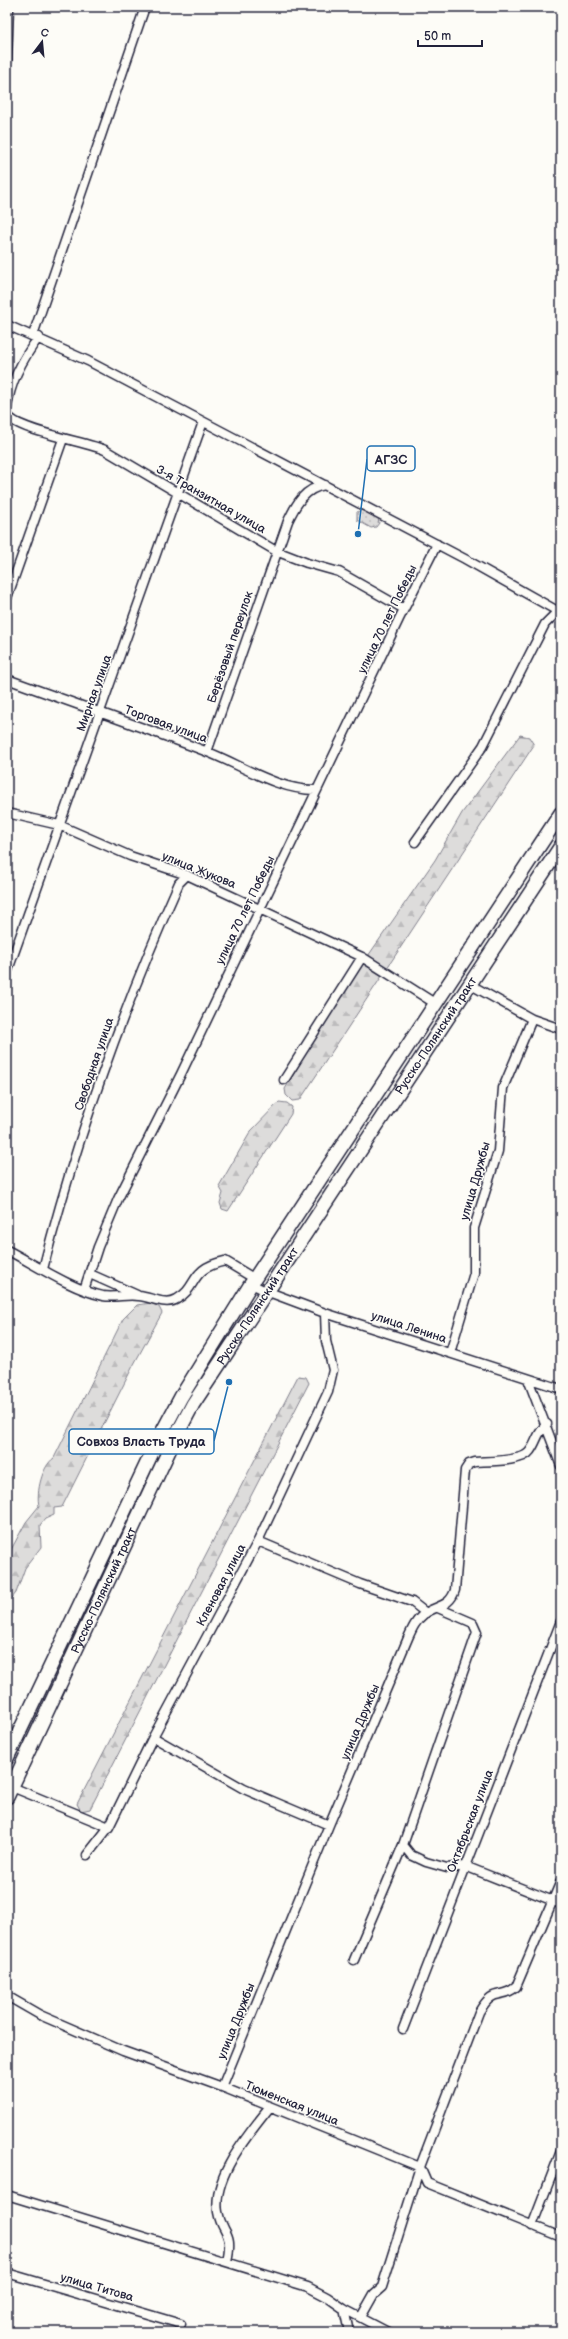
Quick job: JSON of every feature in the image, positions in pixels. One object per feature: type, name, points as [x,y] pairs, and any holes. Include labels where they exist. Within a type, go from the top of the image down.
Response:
[{"type":"main road","name":"Русско-Полянский тракт","points":[[7,1758],[158,1440],[181,1397],[253,1281],[561,813]]},
{"type":"main road","name":"Русско-Полянский тракт","points":[[9,1792],[173,1442],[193,1404],[266,1291],[471,985],[561,846]]},
{"type":"street","points":[[7,62],[9,7]]},
{"type":"street","points":[[7,408],[17,372],[36,336],[145,7]]},
{"type":"street","points":[[7,325],[36,336],[88,361],[437,544],[560,612],[545,624],[483,746],[415,842]]},
{"type":"street","name":"3-я Транзитная улица","points":[[7,414],[20,425],[63,439],[83,442],[105,450],[177,494],[276,551],[307,563],[339,572],[404,609]]},
{"type":"street","name":"Мирная улица","points":[[7,973],[203,422]]},
{"type":"street","points":[[7,598],[63,439]]},
{"type":"street","name":"Берёзовый переулок","points":[[207,752],[276,551],[295,506],[303,496],[314,487],[325,485]]},
{"type":"street","name":"улица 70 лет Победы","points":[[84,1290],[118,1199],[260,909],[404,609],[437,544]]},
{"type":"street","name":"Торговая улица","points":[[7,679],[207,752],[283,783],[307,790],[316,790]]},
{"type":"street","name":"улица Жукова","points":[[7,813],[60,825],[130,856],[187,875],[362,957],[436,1004]]},
{"type":"street","name":"Свободная улица","points":[[43,1269],[63,1192],[111,1050],[150,948],[179,883],[187,875]]},
{"type":"street","points":[[284,1080],[362,957]]},
{"type":"street","points":[[471,985],[532,1019],[561,1029]]},
{"type":"street","name":"улица Дружбы","points":[[450,1353],[474,1273],[474,1228],[498,1151],[503,1088],[532,1019]]},
{"type":"street","points":[[7,1250],[84,1290],[103,1296],[138,1296]]},
{"type":"street","name":"улица Ленина","points":[[138,1296],[169,1302],[178,1299],[187,1291],[200,1271],[214,1263],[225,1261],[266,1291],[325,1313],[561,1389]]},
{"type":"street","points":[[90,1274],[138,1296]]},
{"type":"street","name":"Кленовая улица","points":[[87,1855],[109,1827],[153,1738],[258,1541],[332,1380],[333,1370],[326,1341],[325,1313]]},
{"type":"street","points":[[528,1379],[547,1424],[561,1466]]},
{"type":"street","name":"улица Дружбы","points":[[222,2087],[329,1825],[408,1638],[415,1624],[426,1613],[447,1604],[453,1598],[455,1590],[465,1470],[469,1464],[475,1462],[523,1457],[530,1452],[541,1429],[547,1424]]},
{"type":"street","points":[[258,1541],[360,1584],[412,1602],[426,1613]]},
{"type":"street","points":[[354,1960],[402,1845],[478,1632],[473,1623],[438,1608]]},
{"type":"street","name":"Октябрьская улица","points":[[403,2029],[561,1621]]},
{"type":"street","points":[[153,1738],[244,1789],[329,1825]]},
{"type":"street","points":[[9,1792],[109,1827]]},
{"type":"street","points":[[402,1845],[411,1855],[426,1862],[447,1868],[465,1866],[557,1902]]},
{"type":"street","points":[[361,2317],[374,2294],[382,2287],[420,2167],[480,2012],[486,2000],[494,1994],[509,1993],[516,1987],[557,1902],[561,1881]]},
{"type":"street","name":"Тюменская улица","points":[[7,1996],[23,2007],[116,2048],[222,2087],[420,2167]]},
{"type":"street","points":[[227,2261],[230,2239],[218,2213],[217,2204],[222,2184],[232,2159],[270,2107]]},
{"type":"street","points":[[532,2226],[561,2151]]},
{"type":"street","points":[[420,2167],[427,2183],[561,2237]]},
{"type":"street","points":[[7,2195],[308,2287],[328,2296],[344,2309],[388,2332]]},
{"type":"street","name":"улица Титова","points":[[7,2273],[181,2324]]},
{"type":"street","points":[[344,2309],[349,2332]]},
{"type":"green space","points":[[362,510],[378,518],[379,523],[376,527],[371,528],[357,520],[357,512]]},
{"type":"green space","points":[[520,735],[529,737],[534,745],[387,968],[368,956],[435,860],[462,813]]},
{"type":"green space","points":[[363,964],[382,976],[300,1100],[292,1101],[286,1095],[285,1089],[332,1009]]},
{"type":"green space","points":[[279,1102],[287,1103],[292,1107],[291,1114],[228,1211],[222,1209],[220,1203],[223,1193],[219,1186],[251,1131]]},
{"type":"green space","points":[[151,1303],[159,1307],[162,1313],[133,1366],[62,1507],[54,1508],[54,1515],[45,1519],[40,1525],[41,1547],[25,1568],[16,1593],[7,1604],[7,1557],[26,1522],[39,1506],[38,1494],[43,1473],[54,1458],[123,1319],[137,1305]]},
{"type":"green space","points":[[298,1376],[306,1377],[309,1383],[90,1809],[81,1811],[77,1804]]},
{"type":"place","name":"АГЗС","points":[[358,534]]},
{"type":"place","name":"Совхоз Власть Труда","points":[[229,1382]]}]
